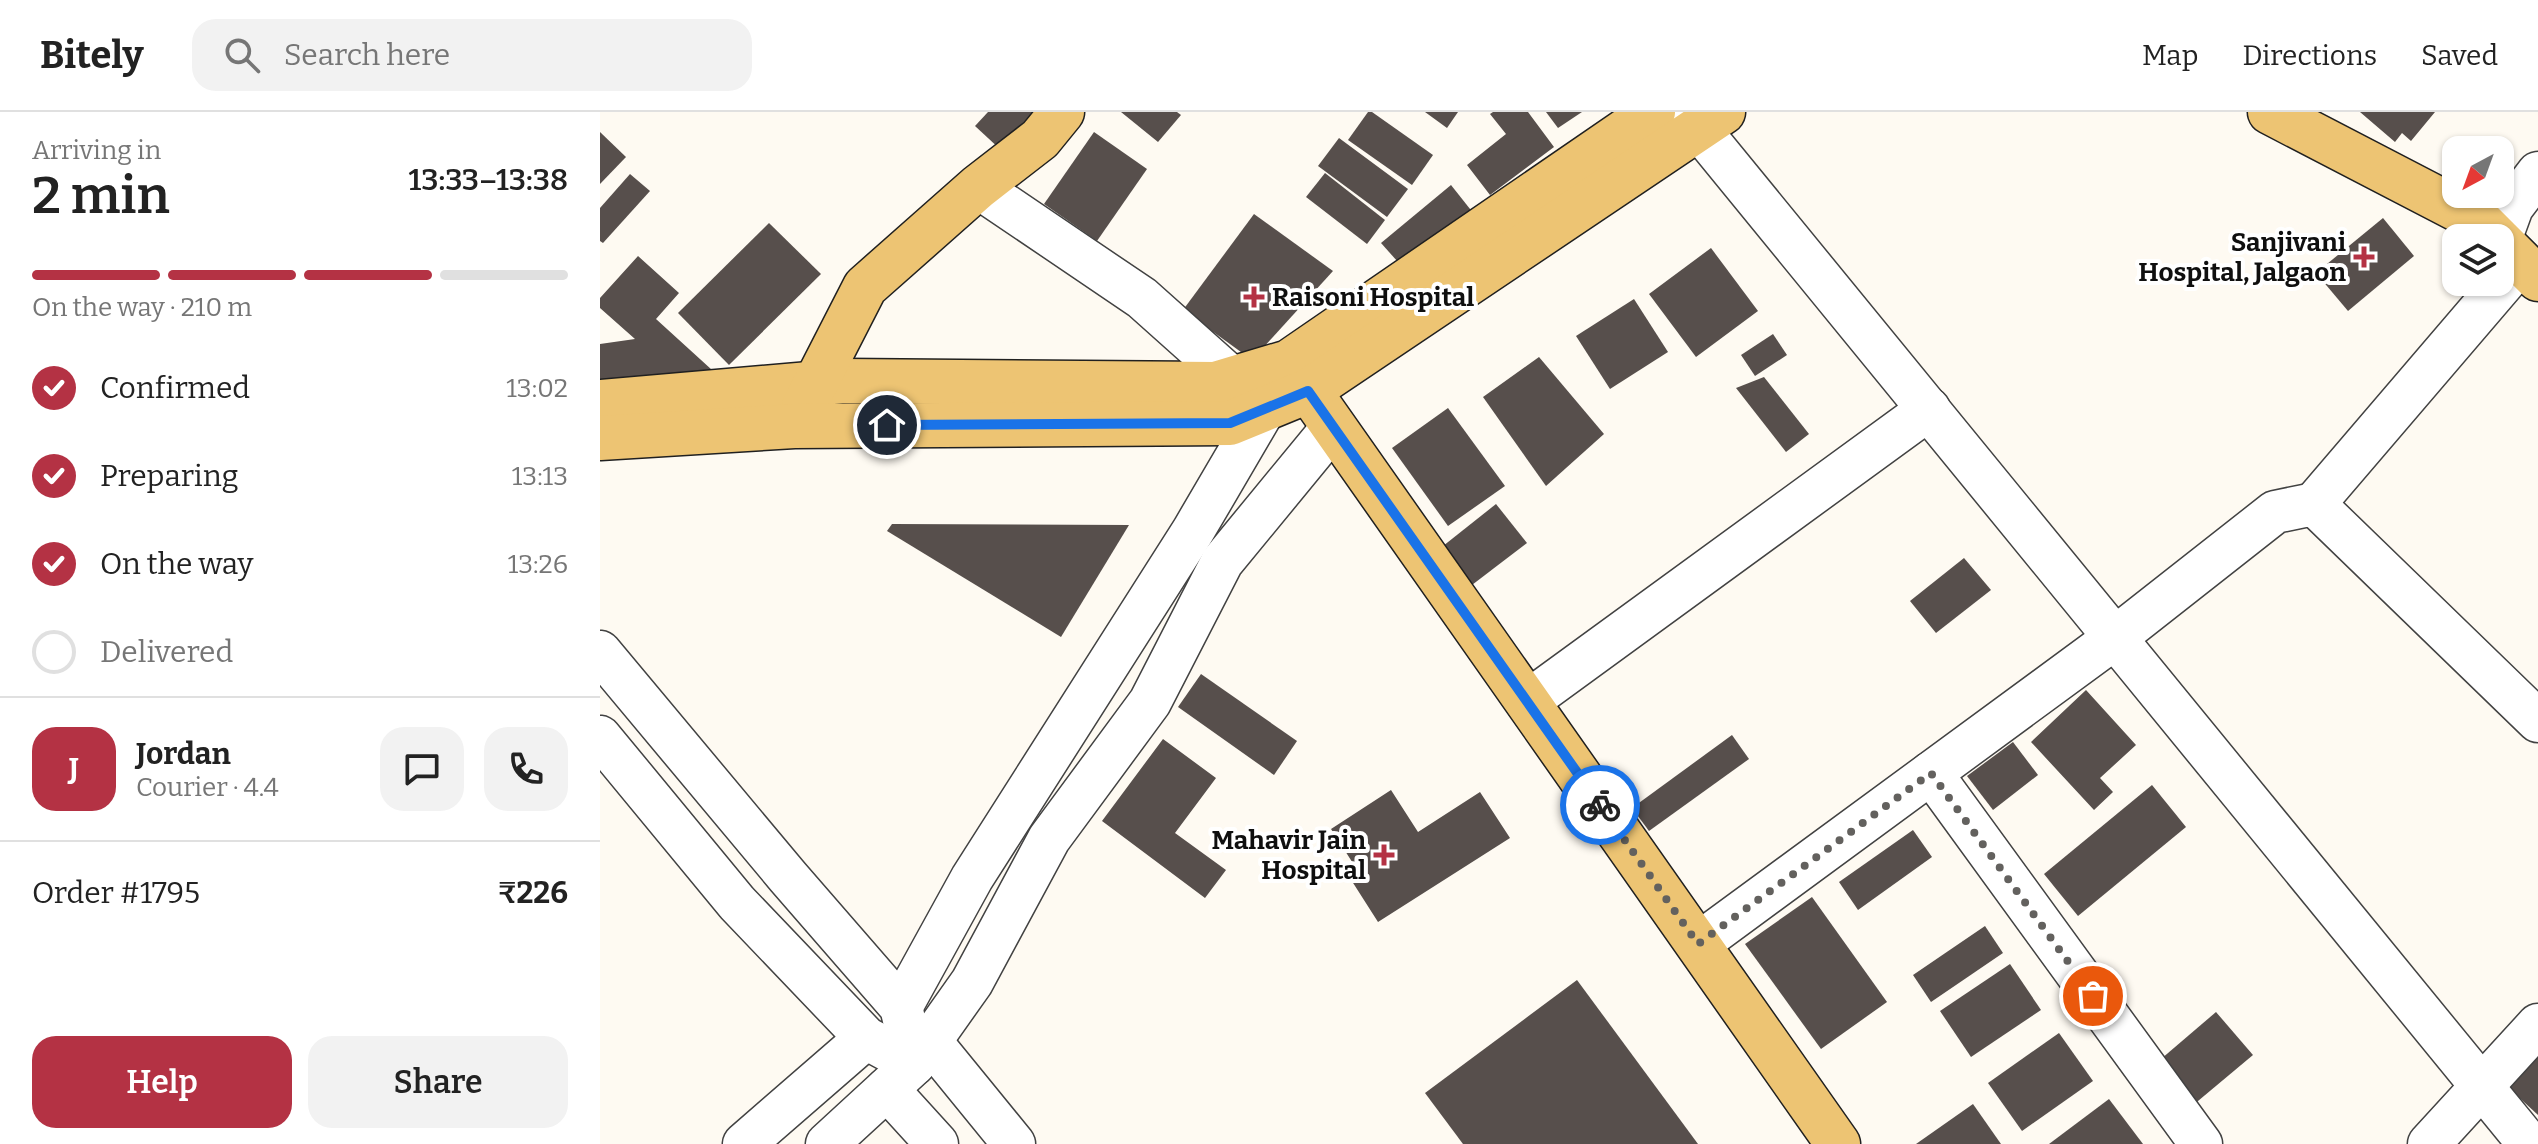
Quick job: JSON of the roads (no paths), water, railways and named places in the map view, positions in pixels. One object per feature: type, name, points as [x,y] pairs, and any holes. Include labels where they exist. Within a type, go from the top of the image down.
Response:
[{"type":"main road","points":[[794,426],[865,287],[978,187],[1040,139],[1062,112]]},
{"type":"main road","points":[[600,438],[794,426],[1230,423],[1265,408],[1298,376],[1653,112]]},
{"type":"main road","points":[[2270,112],[2483,224]]},
{"type":"main road","points":[[600,402],[844,381],[1215,384],[1232,379],[1298,376],[1702,118]]},
{"type":"main road","points":[[1298,376],[1838,1144]]},
{"type":"street","points":[[1702,118],[1929,409],[2529,1144]]},
{"type":"street","points":[[2512,224],[2512,207],[2538,173]]},
{"type":"street","points":[[901,1007],[972,878],[1193,531],[1265,408],[1142,298],[978,187]]},
{"type":"street","points":[[1698,944],[2116,637],[2275,512],[2314,504],[2477,296]]},
{"type":"street","points":[[1527,702],[1929,409]]},
{"type":"street","points":[[827,1144],[910,1065],[972,982],[1049,839],[1150,702],[1222,562],[1333,427]]},
{"type":"street","points":[[2314,504],[2538,721]]},
{"type":"street","points":[[600,652],[901,1007],[910,1065],[937,1144]]},
{"type":"street","points":[[600,737],[737,903],[866,1038],[910,1065],[1014,1144]]},
{"type":"street","points":[[1931,773],[2201,1144]]},
{"type":"street","points":[[2429,1144],[2538,1025]]},
{"type":"street","points":[[744,1144],[866,1038]]},
{"type":"place","name":"Sanjivani Hospital, Jalgaon","points":[[2364,257]]},
{"type":"place","name":"Raisoni Hospital","points":[[1254,297]]},
{"type":"place","name":"Mahavir Jain Hospital","points":[[1384,855]]}]
